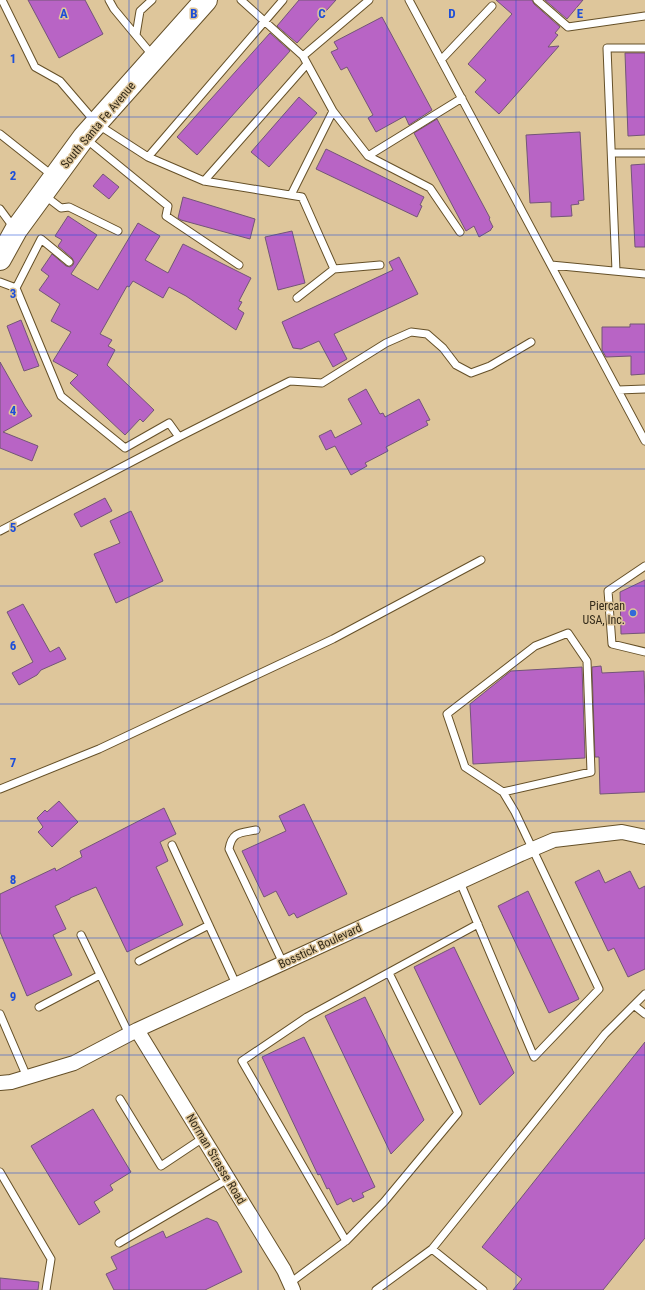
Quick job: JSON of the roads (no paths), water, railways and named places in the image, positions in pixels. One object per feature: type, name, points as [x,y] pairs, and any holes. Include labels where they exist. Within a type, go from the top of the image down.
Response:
[{"type":"main road","name":"South Santa Fe Avenue","points":[[0,259],[16,230],[91,130],[206,0]]},
{"type":"street","name":"Bosstick Boulevard","points":[[0,1083],[11,1082],[74,1062],[133,1032],[236,984],[554,840],[622,832],[645,837]]},
{"type":"street","name":"Norman Strasse Road","points":[[133,1032],[203,1138],[284,1270],[291,1286]]},
{"type":"lane","points":[[2,0],[35,67],[60,81],[91,130],[168,206],[166,216],[239,265]]},
{"type":"lane","points":[[109,0],[114,9],[155,58]]},
{"type":"lane","points":[[136,35],[140,11],[152,0]]},
{"type":"lane","points":[[241,0],[303,56],[333,111],[368,156],[430,188],[460,232]]},
{"type":"lane","points":[[148,157],[284,0]]},
{"type":"lane","points":[[303,56],[369,0]]},
{"type":"lane","points":[[409,0],[645,441]]},
{"type":"lane","points":[[537,0],[568,27],[645,16]]},
{"type":"lane","points":[[441,60],[492,6]]},
{"type":"lane","points":[[616,272],[607,48],[645,48]]},
{"type":"lane","points":[[204,181],[307,64]]},
{"type":"lane","points":[[368,156],[462,98]]},
{"type":"lane","points":[[291,195],[333,111]]},
{"type":"lane","points":[[91,130],[204,181],[302,197],[334,269]]},
{"type":"lane","points":[[0,134],[49,185],[61,208],[69,206],[118,231]]},
{"type":"lane","points":[[612,153],[645,153]]},
{"type":"lane","points":[[0,209],[16,230]]},
{"type":"lane","points":[[16,288],[41,239],[69,262]]},
{"type":"lane","points":[[298,298],[334,269],[380,265]]},
{"type":"lane","points":[[551,265],[645,274]]},
{"type":"lane","points":[[0,282],[16,288],[61,396],[125,448],[169,423],[179,437]]},
{"type":"lane","points":[[0,531],[179,437],[290,381],[322,382],[386,343],[411,332],[426,334],[443,348],[456,365],[471,373],[490,366],[530,342]]},
{"type":"lane","points":[[618,390],[645,389]]},
{"type":"lane","points":[[0,789],[99,749],[332,639],[481,560]]},
{"type":"lane","points":[[645,566],[608,591],[612,644],[645,652]]},
{"type":"lane","points":[[460,882],[534,1057],[599,989],[515,812],[503,792],[465,767],[447,714],[535,646],[568,633],[587,661],[591,772],[503,792]]},
{"type":"lane","points":[[256,830],[236,834],[230,840],[229,849],[283,963]]},
{"type":"lane","points":[[172,845],[236,984]]},
{"type":"lane","points":[[346,1241],[242,1061],[307,1018],[478,924]]},
{"type":"lane","points":[[140,961],[209,925]]},
{"type":"lane","points":[[81,935],[100,975],[133,1032]]},
{"type":"lane","points":[[291,1286],[346,1241],[384,1202],[458,1114],[389,973]]},
{"type":"lane","points":[[39,1008],[100,975]]},
{"type":"lane","points":[[376,1290],[432,1249],[605,1034],[635,1006],[645,994]]},
{"type":"lane","points":[[635,1006],[645,1014]]},
{"type":"lane","points":[[0,1014],[27,1077]]},
{"type":"lane","points":[[120,1100],[161,1166],[203,1138]]},
{"type":"lane","points":[[0,1172],[3,1183],[51,1259],[46,1290]]},
{"type":"lane","points":[[119,1243],[228,1179]]},
{"type":"lane","points":[[432,1249],[483,1290]]},
{"type":"place","name":"Piercan USA, Inc.","points":[[633,613]]}]
